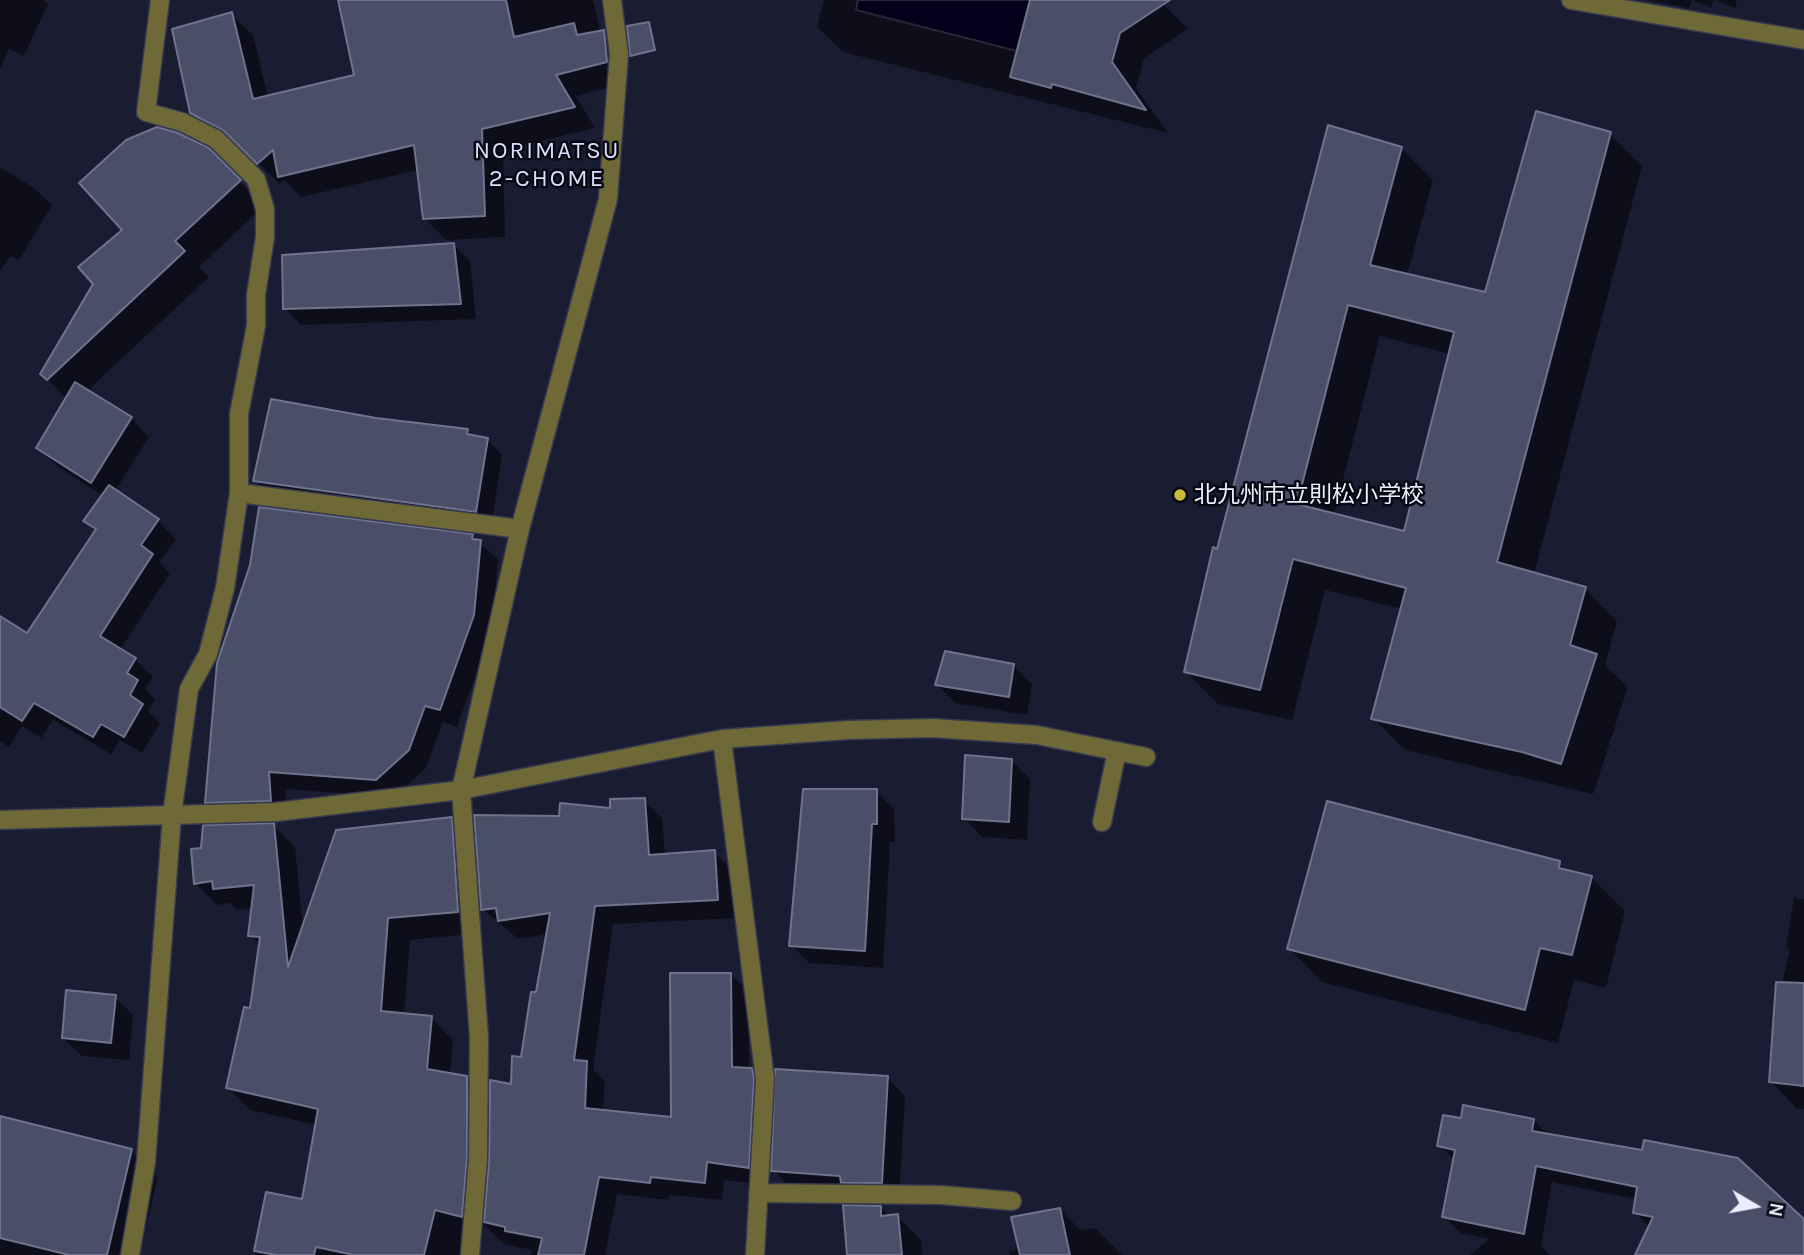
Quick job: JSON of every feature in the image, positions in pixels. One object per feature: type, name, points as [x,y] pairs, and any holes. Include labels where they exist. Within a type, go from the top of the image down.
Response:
[{"type":"street","points":[[130,1255],[146,1162],[172,816],[189,689],[208,654],[225,588],[239,493],[239,414],[256,326],[265,209],[256,179],[216,139],[182,122],[146,112],[160,0]]},
{"type":"street","points":[[470,1255],[478,1159],[479,1037],[461,790],[520,529],[608,199],[619,54],[612,0]]},
{"type":"street","points":[[1571,0],[1804,40]]},
{"type":"street","points":[[239,493],[520,529]]},
{"type":"street","points":[[0,820],[276,812],[461,790],[722,739],[932,728],[1037,735],[1146,758]]},
{"type":"street","points":[[722,739],[765,1079],[755,1255]]},
{"type":"street","points":[[1102,822],[1117,751]]},
{"type":"street","points":[[758,1193],[941,1195],[1012,1201]]},
{"type":"shaded area","points":[[858,0],[1030,0],[1017,51],[856,10]]},
{"type":"building","points":[[338,0],[506,0],[514,37],[574,23],[577,35],[604,30],[607,62],[556,75],[575,107],[482,129],[485,216],[423,219],[414,145],[278,177],[273,150],[257,164],[224,131],[190,113],[172,29],[232,12],[253,99],[354,75]]},
{"type":"building","points":[[1030,0],[1170,0],[1120,33],[1112,62],[1146,110],[1052,84],[1051,88],[1010,77]]},
{"type":"building","points":[[649,22],[655,50],[630,56],[627,26]]},
{"type":"building","points":[[1536,111],[1611,132],[1497,562],[1586,587],[1570,645],[1597,654],[1561,764],[1522,752],[1371,719],[1406,588],[1293,559],[1260,690],[1184,672],[1213,547],[1217,549],[1328,125],[1402,147],[1370,265],[1485,292]],"holes":[[[1348,305],[1454,332],[1404,531],[1297,504]]]},
{"type":"building","points":[[157,127],[178,133],[209,148],[241,180],[175,241],[185,251],[47,380],[40,374],[93,284],[78,267],[122,230],[79,183],[126,140]]},
{"type":"building","points":[[454,243],[461,304],[283,309],[282,255]]},
{"type":"building","points":[[75,382],[132,417],[91,483],[36,448]]},
{"type":"building","points":[[271,399],[376,418],[468,429],[467,434],[488,438],[476,512],[253,481]]},
{"type":"building","points":[[109,485],[159,519],[141,545],[153,554],[100,636],[136,658],[127,673],[138,680],[130,695],[143,704],[124,737],[101,724],[93,737],[34,703],[22,721],[0,707],[0,616],[27,633],[96,529],[83,521]]},
{"type":"building","points":[[259,507],[473,534],[472,539],[481,540],[474,615],[440,710],[425,706],[409,750],[376,780],[269,772],[271,801],[205,803],[217,663],[250,565]]},
{"type":"building","points":[[945,651],[1014,664],[1009,697],[935,685]]},
{"type":"building","points":[[965,755],[1012,759],[1009,822],[962,819]]},
{"type":"building","points":[[803,789],[877,789],[877,824],[872,824],[865,951],[789,946]]},
{"type":"building","points":[[645,798],[649,855],[715,850],[718,900],[595,906],[574,1060],[587,1061],[585,1108],[671,1117],[670,973],[731,973],[732,1067],[752,1068],[754,1079],[749,1168],[707,1162],[705,1183],[651,1177],[650,1183],[599,1177],[584,1255],[538,1255],[542,1238],[505,1231],[505,1227],[484,1222],[489,1159],[490,1080],[511,1084],[512,1056],[521,1057],[531,992],[536,992],[550,913],[498,921],[496,908],[481,910],[474,815],[559,816],[560,803],[610,808],[610,799]]},
{"type":"building","points":[[1327,801],[1560,861],[1559,868],[1592,876],[1572,955],[1540,948],[1525,1010],[1287,949]]},
{"type":"building","points":[[452,817],[458,912],[388,918],[381,1011],[432,1016],[427,1069],[467,1076],[467,1158],[462,1217],[435,1210],[424,1255],[354,1255],[316,1247],[314,1255],[276,1255],[254,1251],[266,1192],[302,1199],[318,1109],[226,1088],[244,1007],[250,1008],[260,937],[248,936],[254,885],[213,889],[212,881],[194,884],[191,849],[201,848],[203,825],[274,823],[288,967],[336,830]]},
{"type":"building","points":[[1776,982],[1804,983],[1804,1086],[1769,1082]]},
{"type":"building","points":[[66,990],[116,995],[111,1043],[62,1038]]},
{"type":"building","points":[[775,1069],[888,1076],[882,1183],[841,1183],[840,1176],[771,1171]]},
{"type":"building","points":[[1463,1105],[1534,1119],[1532,1131],[1642,1150],[1644,1140],[1738,1158],[1804,1219],[1804,1255],[1635,1255],[1653,1217],[1633,1213],[1637,1187],[1536,1166],[1524,1234],[1442,1217],[1455,1150],[1437,1146],[1443,1115],[1461,1118]]},
{"type":"building","points":[[0,1116],[132,1149],[107,1255],[69,1255],[0,1238]]},
{"type":"building","points":[[843,1205],[881,1206],[881,1216],[898,1214],[902,1255],[847,1255]]},
{"type":"building","points":[[1060,1208],[1070,1255],[1020,1255],[1011,1217]]},
{"type":"place","name":"北九州市立則松小学校","points":[[1180,495]]},
{"type":"district","name":"NORIMATSU 2-CHOME","points":[[547,165]]}]
